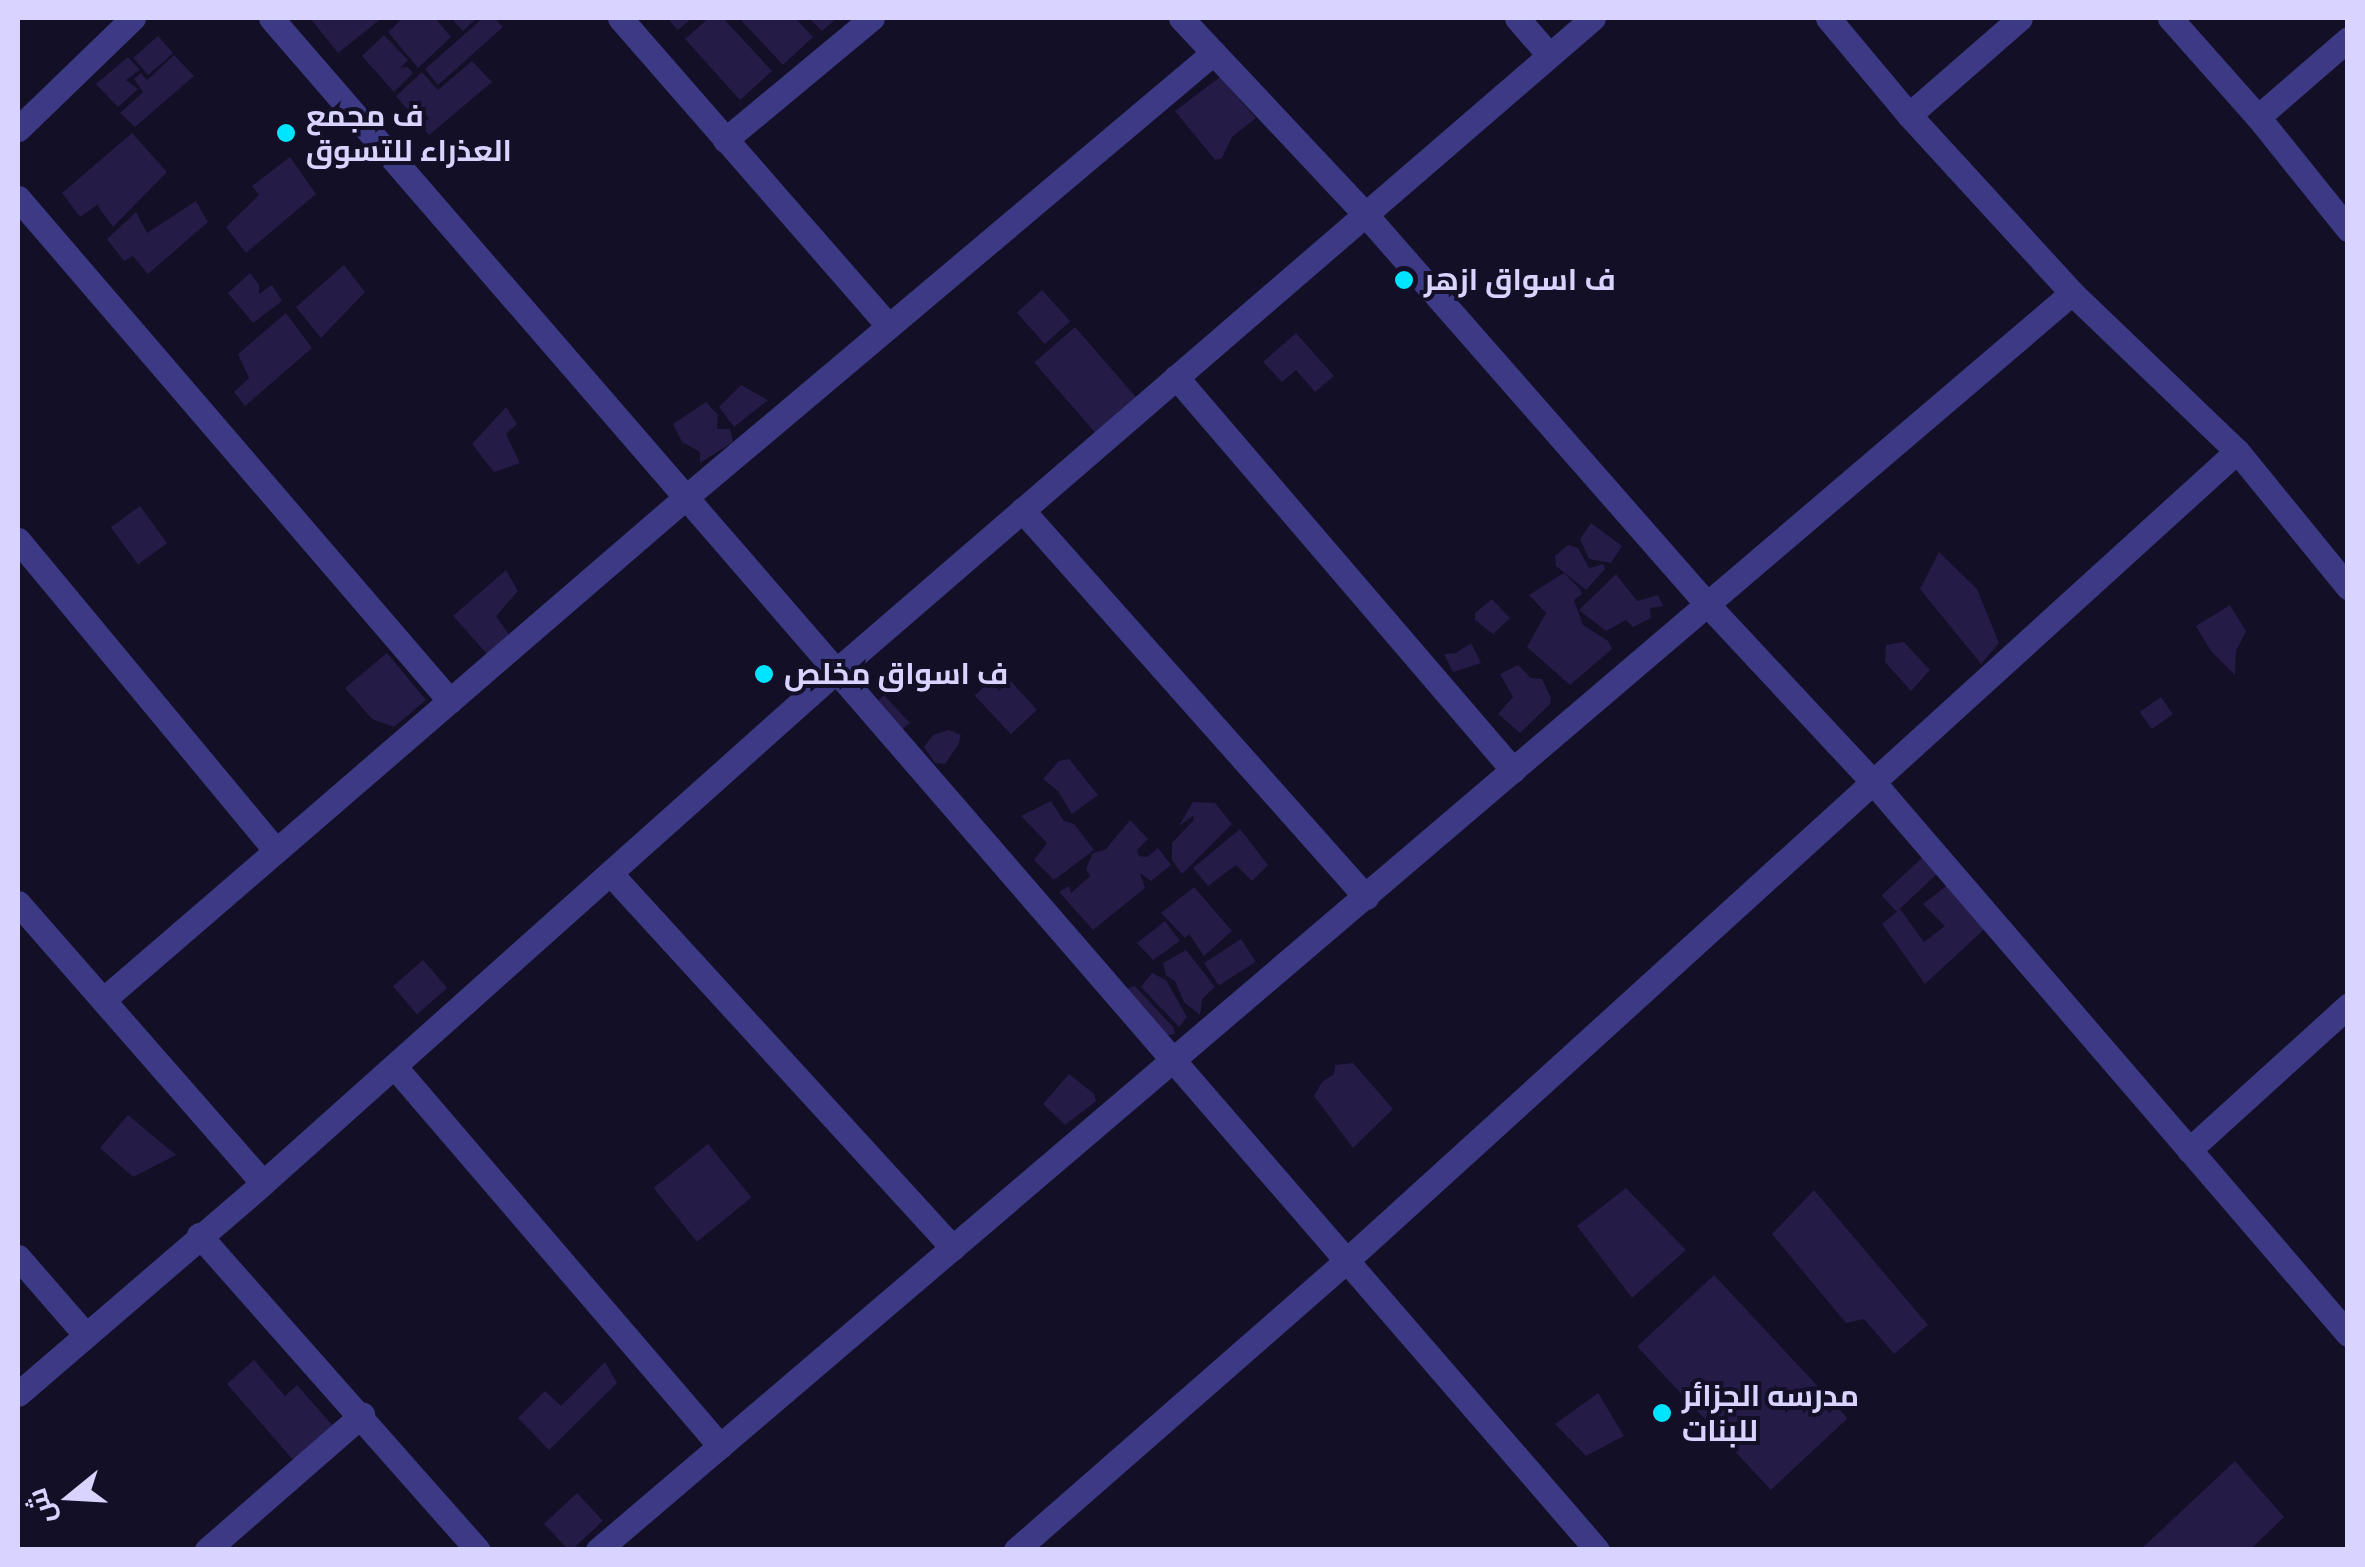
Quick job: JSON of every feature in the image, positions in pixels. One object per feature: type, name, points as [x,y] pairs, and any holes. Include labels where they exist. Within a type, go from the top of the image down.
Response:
[{"type":"street","points":[[18,129],[133,18]]},
{"type":"street","points":[[271,18],[1596,1550]]},
{"type":"street","points":[[620,18],[889,326]]},
{"type":"street","points":[[725,140],[872,18]]},
{"type":"street","points":[[1181,18],[1365,214],[1708,604],[1872,782],[2348,1334]]},
{"type":"street","points":[[1517,18],[1549,55]]},
{"type":"street","points":[[18,1394],[263,1183],[835,672],[1593,18]]},
{"type":"street","points":[[1828,18],[1909,115],[2072,293],[2237,451],[2348,586]]},
{"type":"street","points":[[1909,115],[2020,18]]},
{"type":"street","points":[[2170,18],[2258,117],[2348,230]]},
{"type":"street","points":[[2258,117],[2348,39]]},
{"type":"street","points":[[103,1000],[684,498],[1213,53]]},
{"type":"street","points":[[18,198],[450,701]]},
{"type":"street","points":[[598,1550],[2072,293]]},
{"type":"street","points":[[1176,377],[1514,770]]},
{"type":"street","points":[[1016,1550],[1346,1261],[2237,451]]},
{"type":"street","points":[[1022,510],[1366,897]]},
{"type":"street","points":[[18,540],[276,851]]},
{"type":"street","points":[[610,873],[953,1248]]},
{"type":"street","points":[[18,903],[263,1183]]},
{"type":"street","points":[[2189,1150],[2348,1006]]},
{"type":"street","points":[[394,1066],[720,1446]]},
{"type":"street","points":[[199,1235],[478,1550]]},
{"type":"street","points":[[18,1257],[85,1334]]},
{"type":"street","points":[[207,1550],[362,1415]]},
{"type":"building","points":[[310,18],[382,18],[338,53]]},
{"type":"building","points":[[403,18],[435,18],[451,37],[418,68],[388,32]]},
{"type":"building","points":[[451,18],[477,18],[463,31]]},
{"type":"building","points":[[483,18],[494,18],[503,27],[438,85],[425,69]]},
{"type":"building","points":[[667,18],[692,18],[678,30]]},
{"type":"building","points":[[709,18],[723,18],[772,71],[740,100],[685,39]]},
{"type":"building","points":[[739,18],[795,18],[813,37],[783,65]]},
{"type":"building","points":[[809,18],[837,18],[822,31]]},
{"type":"building","points":[[384,35],[408,60],[400,68],[407,67],[413,73],[394,92],[362,56]]},
{"type":"building","points":[[158,36],[173,53],[148,75],[133,58]]},
{"type":"building","points":[[174,55],[194,76],[135,127],[120,113],[143,92],[134,79],[141,73],[147,80]]},
{"type":"building","points":[[128,57],[140,70],[126,80],[138,89],[118,107],[96,84]]},
{"type":"building","points":[[472,61],[492,82],[429,135],[396,96],[422,72],[438,90]]},
{"type":"building","points":[[1220,77],[1256,118],[1232,137],[1222,158],[1215,160],[1175,111]]},
{"type":"building","points":[[132,133],[167,172],[113,227],[97,205],[80,217],[62,193]]},
{"type":"building","points":[[290,157],[316,194],[246,253],[226,227],[259,195],[252,186]]},
{"type":"building","points":[[196,201],[208,222],[148,274],[133,256],[124,261],[107,239],[136,212],[147,233]]},
{"type":"building","points":[[344,265],[365,292],[321,338],[296,307]]},
{"type":"building","points":[[250,273],[259,285],[259,294],[272,285],[282,301],[253,323],[228,293]]},
{"type":"building","points":[[1042,290],[1070,321],[1045,344],[1017,313]]},
{"type":"building","points":[[286,313],[312,348],[245,406],[234,392],[249,378],[238,354]]},
{"type":"building","points":[[1075,327],[1138,399],[1097,435],[1034,362]]},
{"type":"building","points":[[1296,333],[1334,376],[1315,392],[1296,370],[1282,382],[1263,362]]},
{"type":"building","points":[[741,385],[768,400],[734,427],[719,407]]},
{"type":"building","points":[[706,402],[718,415],[717,429],[730,429],[733,442],[700,463],[700,452],[682,442],[673,424]]},
{"type":"building","points":[[506,407],[517,424],[506,434],[520,463],[494,472],[472,444]]},
{"type":"building","points":[[140,506],[167,543],[138,564],[111,527]]},
{"type":"building","points":[[1591,523],[1622,546],[1611,563],[1589,559],[1580,539]]},
{"type":"building","points":[[1568,545],[1578,548],[1589,568],[1603,564],[1605,569],[1586,590],[1556,566],[1555,556]]},
{"type":"building","points":[[1939,552],[1977,589],[1999,643],[1981,664],[1920,589]]},
{"type":"building","points":[[506,570],[518,591],[496,616],[510,636],[487,654],[453,616]]},
{"type":"building","points":[[1564,573],[1582,594],[1574,600],[1583,625],[1608,641],[1612,649],[1570,685],[1527,647],[1546,613],[1529,595]]},
{"type":"building","points":[[1616,574],[1637,601],[1658,595],[1663,606],[1650,608],[1651,618],[1633,627],[1626,620],[1606,631],[1579,610]]},
{"type":"building","points":[[1492,599],[1510,618],[1493,634],[1475,620],[1475,613]]},
{"type":"building","points":[[2230,605],[2246,631],[2236,651],[2235,675],[2211,651],[2196,626]]},
{"type":"building","points":[[1904,642],[1930,670],[1911,691],[1885,662],[1886,645]]},
{"type":"building","points":[[1471,643],[1481,663],[1453,672],[1444,654],[1456,653]]},
{"type":"building","points":[[387,653],[426,700],[394,727],[372,719],[345,688]]},
{"type":"building","points":[[1518,665],[1531,678],[1542,679],[1551,698],[1550,704],[1520,733],[1498,714],[1513,697],[1500,674]]},
{"type":"building","points":[[1001,671],[1037,710],[1011,734],[975,696]]},
{"type":"building","points":[[884,695],[910,723],[900,731],[873,706]]},
{"type":"building","points":[[2161,697],[2173,714],[2152,729],[2140,712]]},
{"type":"building","points":[[949,730],[961,735],[958,745],[945,764],[935,763],[924,747],[933,735]]},
{"type":"building","points":[[1069,759],[1098,795],[1072,814],[1058,791],[1043,779],[1059,761]]},
{"type":"building","points":[[1051,801],[1064,821],[1074,824],[1094,850],[1054,880],[1034,860],[1047,843],[1021,816]]},
{"type":"building","points":[[1193,802],[1215,803],[1232,824],[1182,874],[1172,860],[1172,843],[1193,821],[1194,815],[1179,826]]},
{"type":"building","points":[[1130,820],[1148,839],[1137,850],[1139,856],[1147,857],[1158,848],[1171,865],[1151,881],[1140,873],[1145,888],[1093,930],[1059,892],[1069,886],[1071,893],[1090,876],[1086,869],[1093,853],[1105,850]]},
{"type":"building","points":[[1240,829],[1268,865],[1252,881],[1236,865],[1208,886],[1193,868]]},
{"type":"building","points":[[1924,856],[1939,872],[1897,912],[1882,896]]},
{"type":"building","points":[[1954,880],[1990,924],[1925,984],[1882,924],[1900,909],[1924,942],[1945,926],[1923,904]]},
{"type":"building","points":[[1194,887],[1232,931],[1204,956],[1189,934],[1185,938],[1161,913]]},
{"type":"building","points":[[1165,921],[1180,941],[1153,960],[1137,943]]},
{"type":"building","points":[[1241,939],[1256,962],[1219,986],[1204,963]]},
{"type":"building","points":[[1186,950],[1215,987],[1202,999],[1200,1015],[1184,1002],[1175,981],[1166,975],[1163,963]]},
{"type":"building","points":[[423,960],[447,988],[417,1014],[393,986]]},
{"type":"building","points":[[1152,973],[1166,980],[1187,1017],[1179,1027],[1141,987]]},
{"type":"building","points":[[1135,986],[1175,1034],[1161,1036],[1126,989]]},
{"type":"building","points":[[1353,1063],[1393,1109],[1353,1148],[1314,1096],[1322,1082],[1334,1074],[1335,1065]]},
{"type":"building","points":[[1069,1074],[1094,1094],[1096,1101],[1065,1125],[1043,1104]]},
{"type":"building","points":[[128,1115],[176,1155],[133,1177],[100,1148]]},
{"type":"building","points":[[708,1144],[751,1198],[697,1242],[654,1188]]},
{"type":"building","points":[[1626,1188],[1686,1250],[1632,1298],[1577,1226]]},
{"type":"building","points":[[1814,1190],[1928,1325],[1894,1354],[1864,1319],[1846,1323],[1772,1234]]},
{"type":"building","points":[[1714,1275],[1848,1418],[1771,1490],[1637,1347]]},
{"type":"building","points":[[254,1360],[285,1396],[297,1385],[333,1426],[294,1461],[227,1384]]},
{"type":"building","points":[[605,1362],[617,1383],[549,1450],[518,1418],[545,1391],[561,1406]]},
{"type":"building","points":[[1598,1393],[1624,1436],[1586,1456],[1555,1424]]},
{"type":"building","points":[[2235,1461],[2284,1517],[2250,1550],[2140,1550]]},
{"type":"building","points":[[577,1493],[603,1521],[572,1550],[544,1524]]},
{"type":"place","name":"ف مجمع العذراء للتسوق","points":[[286,133]]},
{"type":"place","name":"ف اسواق ازهر","points":[[1404,280]]},
{"type":"place","name":"ف اسواق مخلص","points":[[764,674]]},
{"type":"place","name":"مدرسه الجزائر للبنات","points":[[1662,1413]]}]
